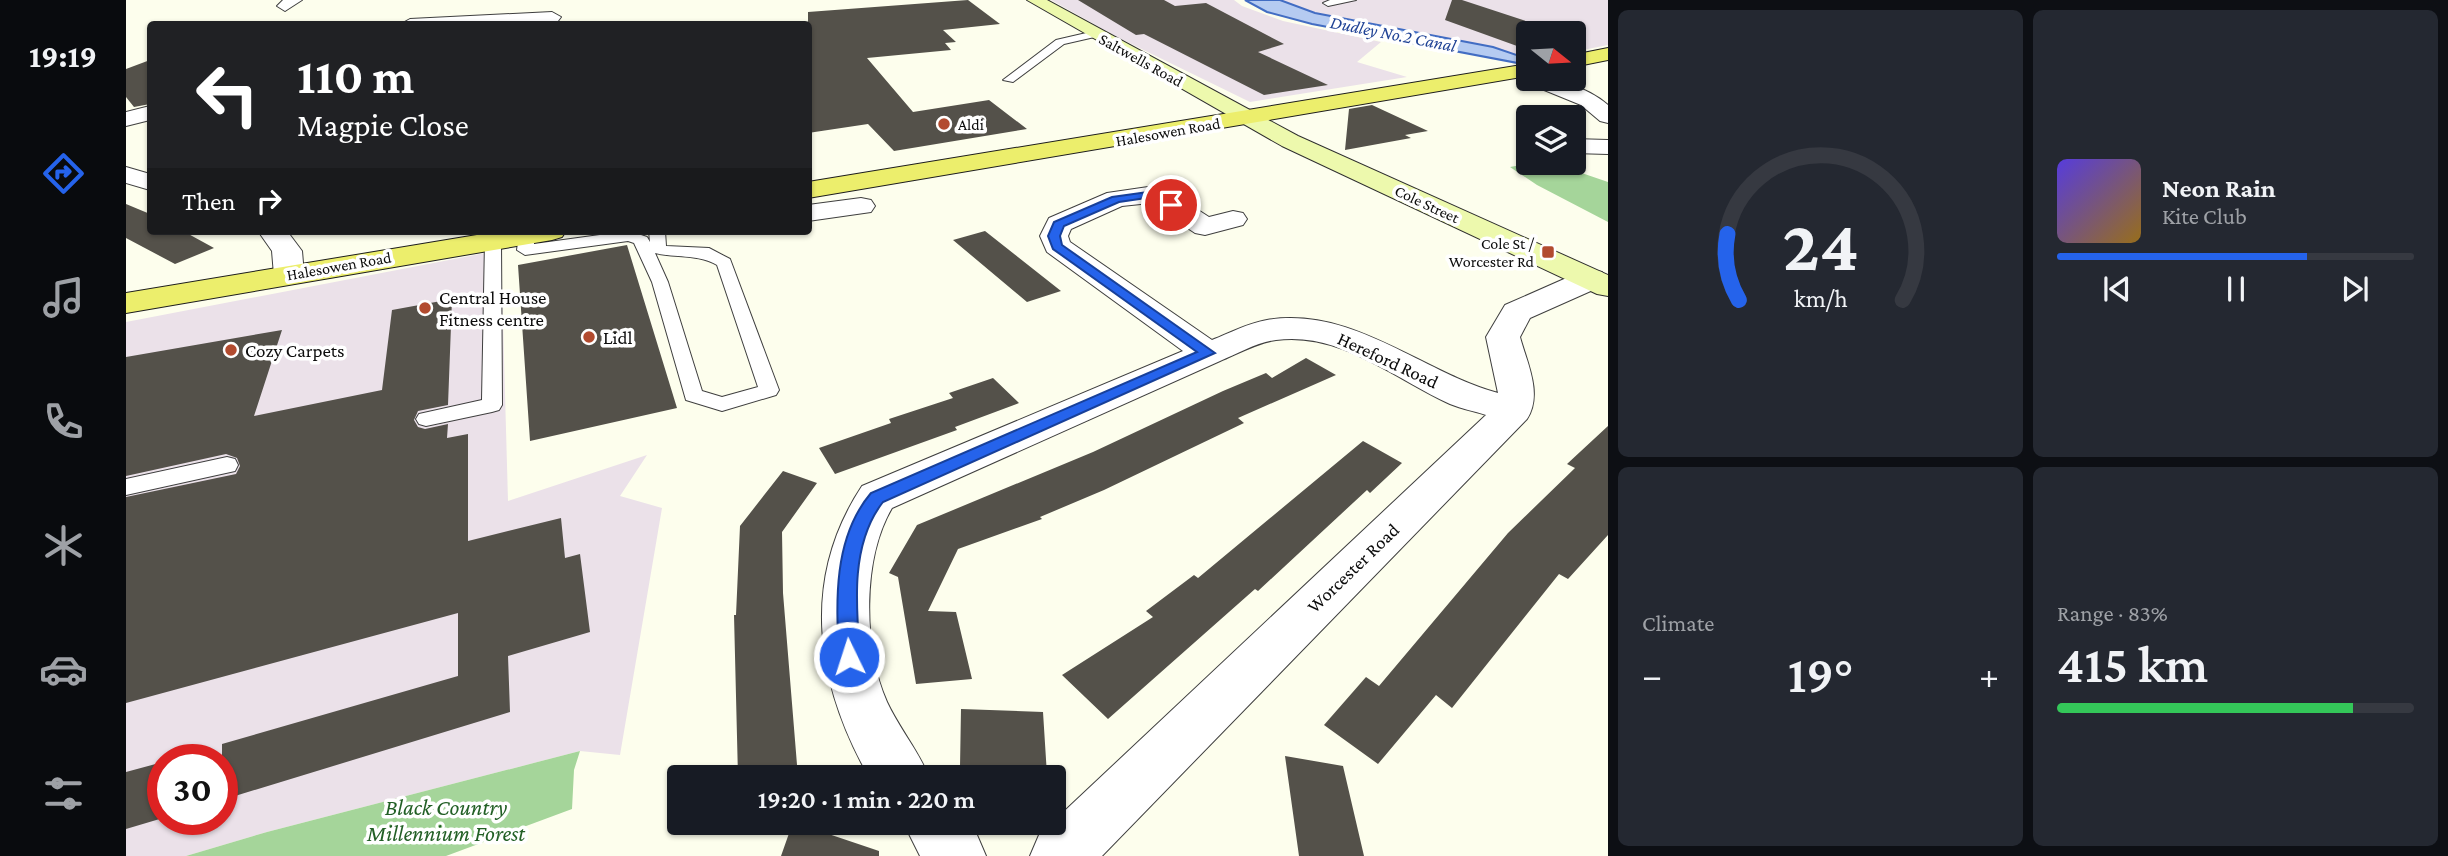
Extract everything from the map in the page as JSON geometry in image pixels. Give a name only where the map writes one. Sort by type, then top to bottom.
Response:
[{"type":"main road","points":[[1586,58],[1608,54]]},
{"type":"main road","name":"Halesowen Road","points":[[812,189],[1516,76]]},
{"type":"main road","name":"Halesowen Road","points":[[126,303],[528,235]]},
{"type":"street","name":"Saltwells Road","points":[[1035,0],[1248,119]]},
{"type":"street","points":[[550,21],[569,9]]},
{"type":"street","points":[[1567,91],[1589,100],[1608,116]]},
{"type":"street","points":[[126,119],[147,114]]},
{"type":"street","name":"Cole Street","points":[[1248,119],[1290,141],[1599,283]]},
{"type":"street","points":[[1586,146],[1608,147]]},
{"type":"street","points":[[126,175],[147,182]]},
{"type":"street","points":[[1208,353],[1057,246],[1054,236],[1059,224],[1116,199],[1155,194],[1205,227],[1233,219]]},
{"type":"street","points":[[812,212],[861,206]]},
{"type":"street","points":[[275,235],[287,251],[289,275]]},
{"type":"street","points":[[1514,410],[1517,395],[1503,338],[1517,312],[1599,283]]},
{"type":"street","name":"Hereford Road","points":[[894,765],[863,709],[849,657],[846,603],[853,544],[865,512],[877,497],[1208,353],[1268,330],[1306,328],[1355,342],[1465,396],[1514,410]]},
{"type":"street","name":"Worcester Road","points":[[1060,856],[1514,410]]},
{"type":"street","points":[[942,835],[956,856]]},
{"type":"lane","points":[[1328,3],[1351,0]]},
{"type":"lane","points":[[1009,80],[1059,42],[1096,34]]},
{"type":"lane","points":[[538,235],[525,250],[629,236],[641,240],[660,282],[693,395],[722,404],[769,390],[724,262],[709,253],[675,253],[658,249],[657,235]]},
{"type":"lane","points":[[426,419],[492,405],[493,241]]},
{"type":"lane","points":[[126,487],[227,465]]},
{"type":"shaded area","points":[[1051,0],[1234,0],[1242,6],[1283,21],[1381,42],[1357,62],[1407,77],[1250,102],[1117,37]]},
{"type":"shaded area","points":[[1280,0],[1608,0],[1608,45],[1586,49],[1586,21],[1516,21],[1516,55],[1493,47],[1315,13]]},
{"type":"shaded area","points":[[501,250],[508,501],[647,455],[620,496],[662,508],[620,755],[580,751],[267,832],[186,856],[126,856],[126,322]]},
{"type":"green space","points":[[1586,174],[1608,182],[1608,222],[1522,175]]},
{"type":"green space","name":"Black Country Millennium Forest","points":[[580,751],[574,770],[572,809],[446,856],[186,856],[267,832]]},
{"type":"water","name":"Dudley No.2 Canal","points":[[1245,0],[1280,0],[1315,13],[1493,47],[1516,55],[1516,63],[1312,24],[1267,12]]},
{"type":"building","points":[[968,0],[1000,24],[943,30],[956,42],[945,43],[951,50],[867,58],[913,112],[989,100],[1027,129],[894,151],[868,124],[812,132],[812,21],[808,21],[808,12]]},
{"type":"building","points":[[1078,0],[1164,0],[1175,6],[1206,3],[1284,44],[1258,52],[1328,85],[1264,95],[1144,34],[1136,35]]},
{"type":"building","points":[[1452,0],[1462,0],[1526,21],[1516,21],[1516,46],[1445,20]]},
{"type":"building","points":[[147,61],[147,105],[134,107],[126,97],[126,69]]},
{"type":"building","points":[[1372,105],[1428,131],[1405,135],[1411,138],[1345,150],[1349,109]]},
{"type":"building","points":[[126,204],[147,213],[147,235],[190,235],[214,248],[175,264],[126,238]]},
{"type":"building","points":[[985,231],[1061,291],[1027,302],[953,240]]},
{"type":"building","name":"Lidl","points":[[627,245],[677,408],[530,441],[518,265]]},
{"type":"building","points":[[452,299],[448,405],[418,411],[414,420],[418,427],[425,429],[448,424],[447,438],[468,434],[468,541],[561,518],[565,558],[580,554],[590,632],[508,656],[510,712],[238,795],[238,744],[222,744],[458,676],[458,613],[126,703],[126,497],[236,474],[240,466],[237,458],[226,454],[126,476],[126,357],[282,330],[254,416],[382,390],[392,310]]},
{"type":"building","points":[[1306,358],[1336,375],[1238,418],[1244,423],[1104,490],[1040,517],[1042,519],[958,549],[928,611],[956,612],[972,679],[916,684],[898,577],[889,573],[917,525],[1093,452],[1266,373],[1272,378]]},
{"type":"building","points":[[993,378],[1019,403],[955,427],[957,430],[835,474],[819,448],[891,423],[889,419],[953,398],[949,393]]},
{"type":"building","points":[[1608,426],[1608,535],[1568,579],[1559,574],[1452,708],[1436,695],[1378,764],[1324,725],[1366,677],[1379,686],[1508,533],[1575,468],[1567,464]]},
{"type":"building","points":[[1363,441],[1402,463],[1370,493],[1367,490],[1258,591],[1255,589],[1108,719],[1062,675],[1153,617],[1146,611],[1194,575],[1198,578]]},
{"type":"building","points":[[783,471],[817,483],[782,532],[783,593],[797,765],[738,765],[734,615],[740,526]]},
{"type":"building","points":[[961,709],[1043,712],[1046,765],[960,765]]},
{"type":"building","points":[[1285,756],[1343,766],[1364,856],[1299,856]]},
{"type":"building","points":[[147,766],[147,823],[126,829],[126,772]]},
{"type":"building","points":[[788,835],[832,835],[879,851],[879,856],[781,856]]},
{"type":"place","name":"Aldi","points":[[944,124]]},
{"type":"place","name":"Cole St / Worcester Rd","points":[[1548,252]]},
{"type":"place","name":"Central House Fitness centre","points":[[425,308]]},
{"type":"place","name":"Lidl","points":[[589,337]]},
{"type":"place","name":"Cozy Carpets","points":[[231,350]]},
{"type":"route","points":[[849,657],[846,603],[853,544],[865,512],[877,497],[1208,353],[1057,246],[1054,236],[1059,224],[1116,199],[1155,194],[1171,205]]}]
